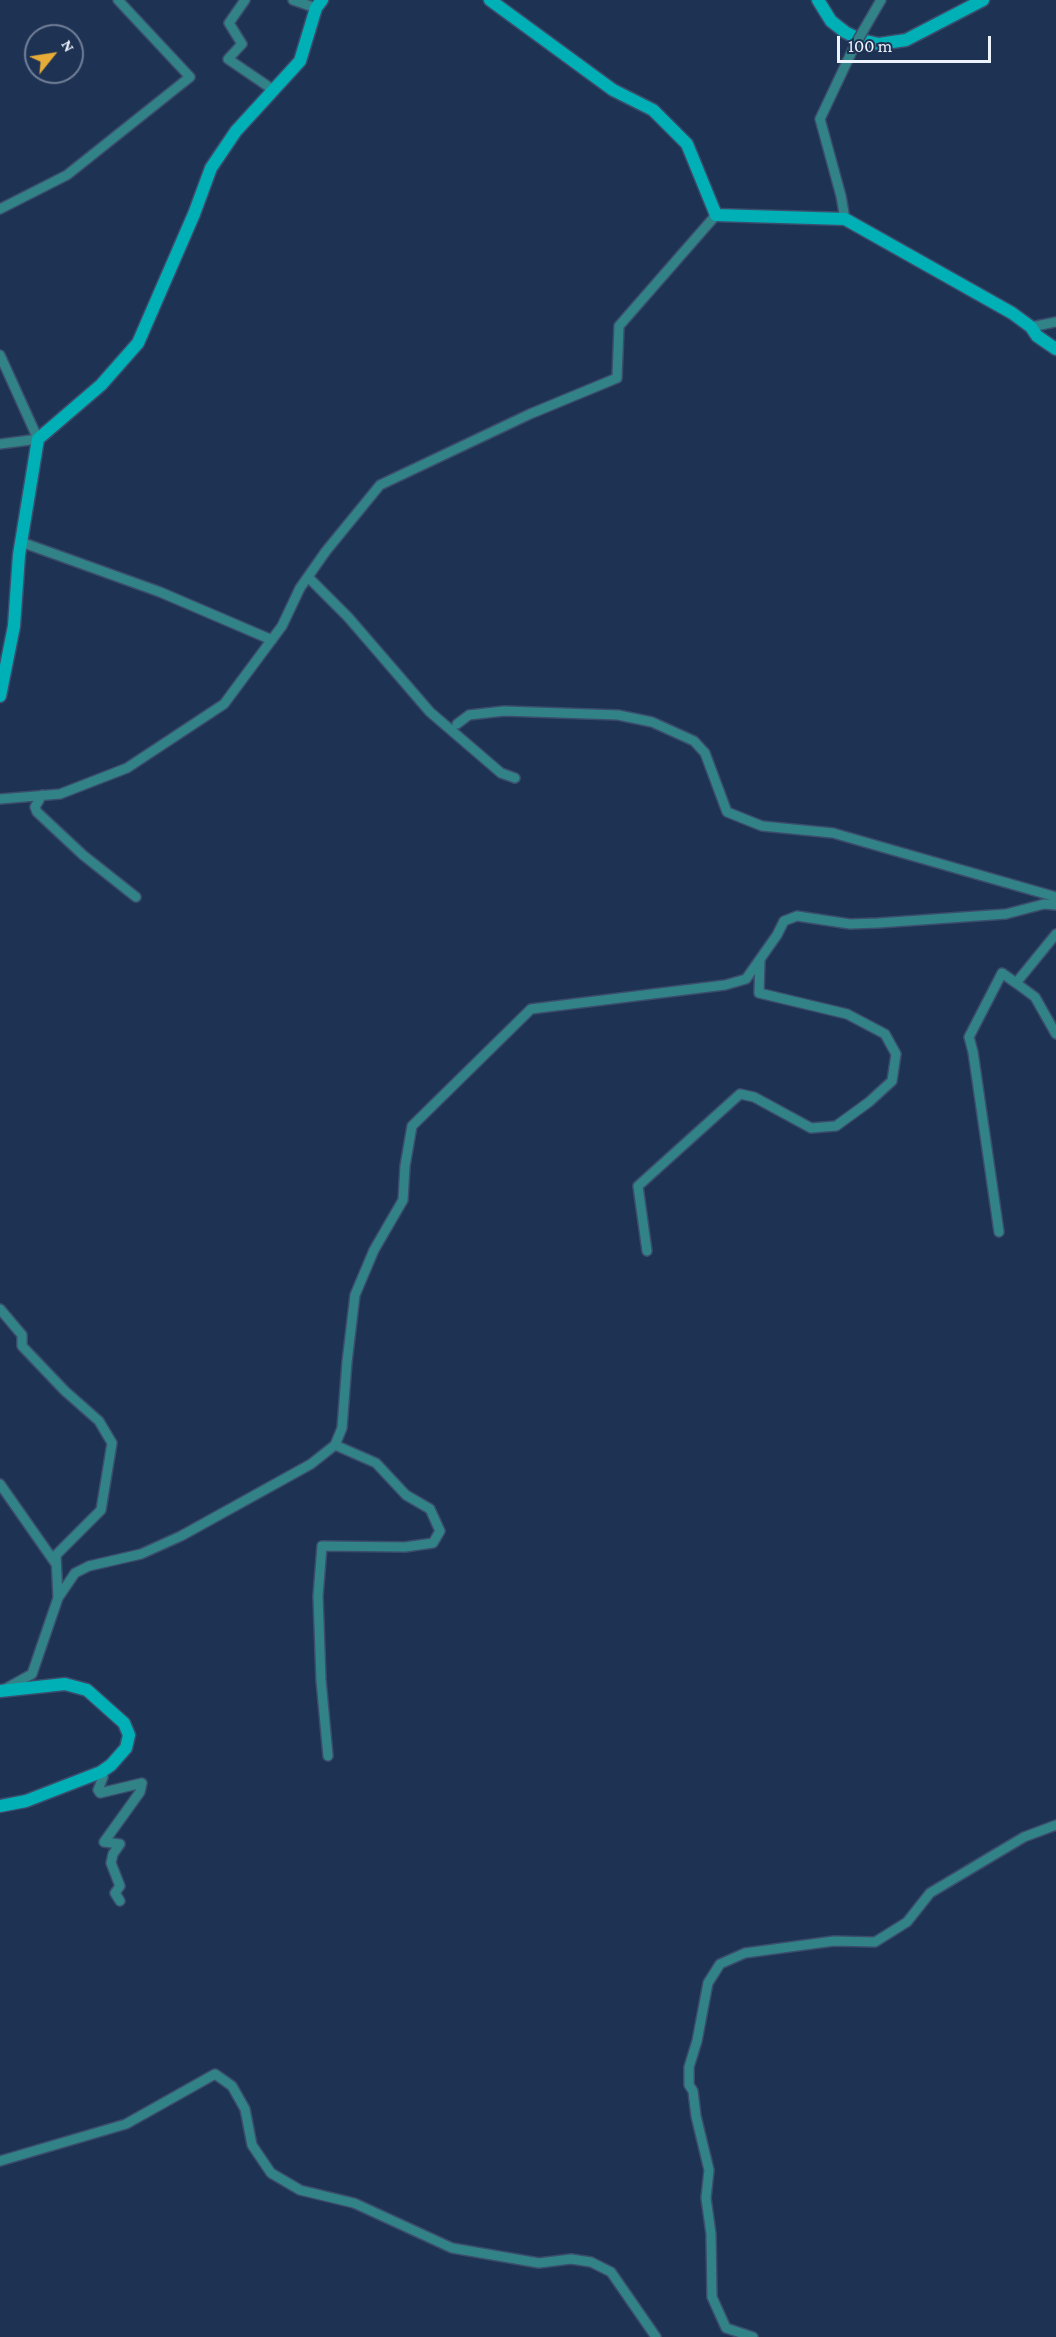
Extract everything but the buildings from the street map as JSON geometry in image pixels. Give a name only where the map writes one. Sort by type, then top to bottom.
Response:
[{"type":"street","points":[[0,209],[67,175],[190,77],[118,0]]},
{"type":"street","points":[[232,0],[243,2],[229,22],[242,44],[228,59],[272,89]]},
{"type":"street","points":[[0,444],[38,440],[101,385],[138,343],[194,214],[211,168],[236,131],[300,61],[319,4],[293,0]]},
{"type":"street","points":[[490,0],[613,90],[654,110],[687,144],[716,215]]},
{"type":"street","points":[[818,0],[831,21],[845,32],[861,40],[879,44],[906,40],[983,0]]},
{"type":"street","points":[[845,219],[820,119],[854,47],[881,0]]},
{"type":"street","points":[[716,215],[845,219],[1012,313],[1031,327],[1037,336],[1056,349]]},
{"type":"street","points":[[0,799],[60,794],[127,768],[224,704],[282,626],[300,588],[380,485],[530,414],[617,378],[619,326],[716,215]]},
{"type":"street","points":[[1031,327],[1056,322]]},
{"type":"street","points":[[0,355],[38,440],[21,542],[14,626],[0,696]]},
{"type":"street","points":[[21,542],[160,592],[272,640]]},
{"type":"street","points":[[308,577],[348,617],[430,712],[501,773],[514,778]]},
{"type":"street","points":[[457,724],[469,716],[504,711],[618,716],[652,722],[694,741],[705,753],[727,812],[762,826],[833,833],[1056,897]]},
{"type":"street","points":[[42,795],[35,807],[37,812],[82,855],[136,897]]},
{"type":"street","points":[[0,1691],[32,1674],[58,1598],[75,1573],[89,1566],[141,1554],[181,1536],[311,1464],[335,1445],[342,1428],[347,1362],[356,1295],[374,1250],[403,1200],[405,1166],[412,1126],[531,1009],[725,985],[746,980],[784,921],[797,916],[850,924],[879,923],[1006,914],[1044,904],[1056,905]]},
{"type":"street","points":[[1016,983],[1056,934]]},
{"type":"street","points":[[647,1251],[638,1186],[740,1094],[754,1097],[811,1128],[836,1126],[869,1102],[892,1081],[896,1054],[885,1034],[847,1014],[759,993],[760,959]]},
{"type":"street","points":[[999,1232],[974,1053],[969,1037],[1002,973],[1035,997],[1056,1034]]},
{"type":"street","points":[[0,1309],[22,1335],[22,1346],[65,1391],[99,1421],[112,1443],[101,1510],[56,1555],[58,1598]]},
{"type":"street","points":[[328,1756],[321,1680],[318,1596],[322,1546],[405,1547],[433,1543],[440,1531],[430,1509],[406,1495],[376,1463],[335,1445]]},
{"type":"street","points":[[0,1484],[56,1564]]},
{"type":"street","points":[[0,1691],[65,1684],[87,1690],[124,1723],[129,1735],[126,1748],[111,1765],[100,1772],[26,1801],[0,1806]]},
{"type":"street","points":[[100,1772],[103,1777],[98,1790],[100,1793],[142,1783],[140,1792],[104,1842],[120,1844],[113,1854],[111,1863],[120,1886],[115,1893],[120,1901]]},
{"type":"street","points":[[753,2337],[726,2328],[712,2297],[711,2234],[706,2198],[709,2170],[696,2116],[693,2091],[689,2085],[689,2067],[697,2041],[708,1983],[720,1964],[745,1953],[834,1941],[875,1942],[907,1922],[930,1893],[939,1887],[1024,1837],[1056,1825]]},
{"type":"street","points":[[0,2161],[126,2124],[215,2074],[232,2086],[246,2109],[252,2145],[271,2173],[300,2190],[354,2203],[452,2248],[539,2263],[571,2259],[591,2262],[611,2272],[656,2337]]}]
